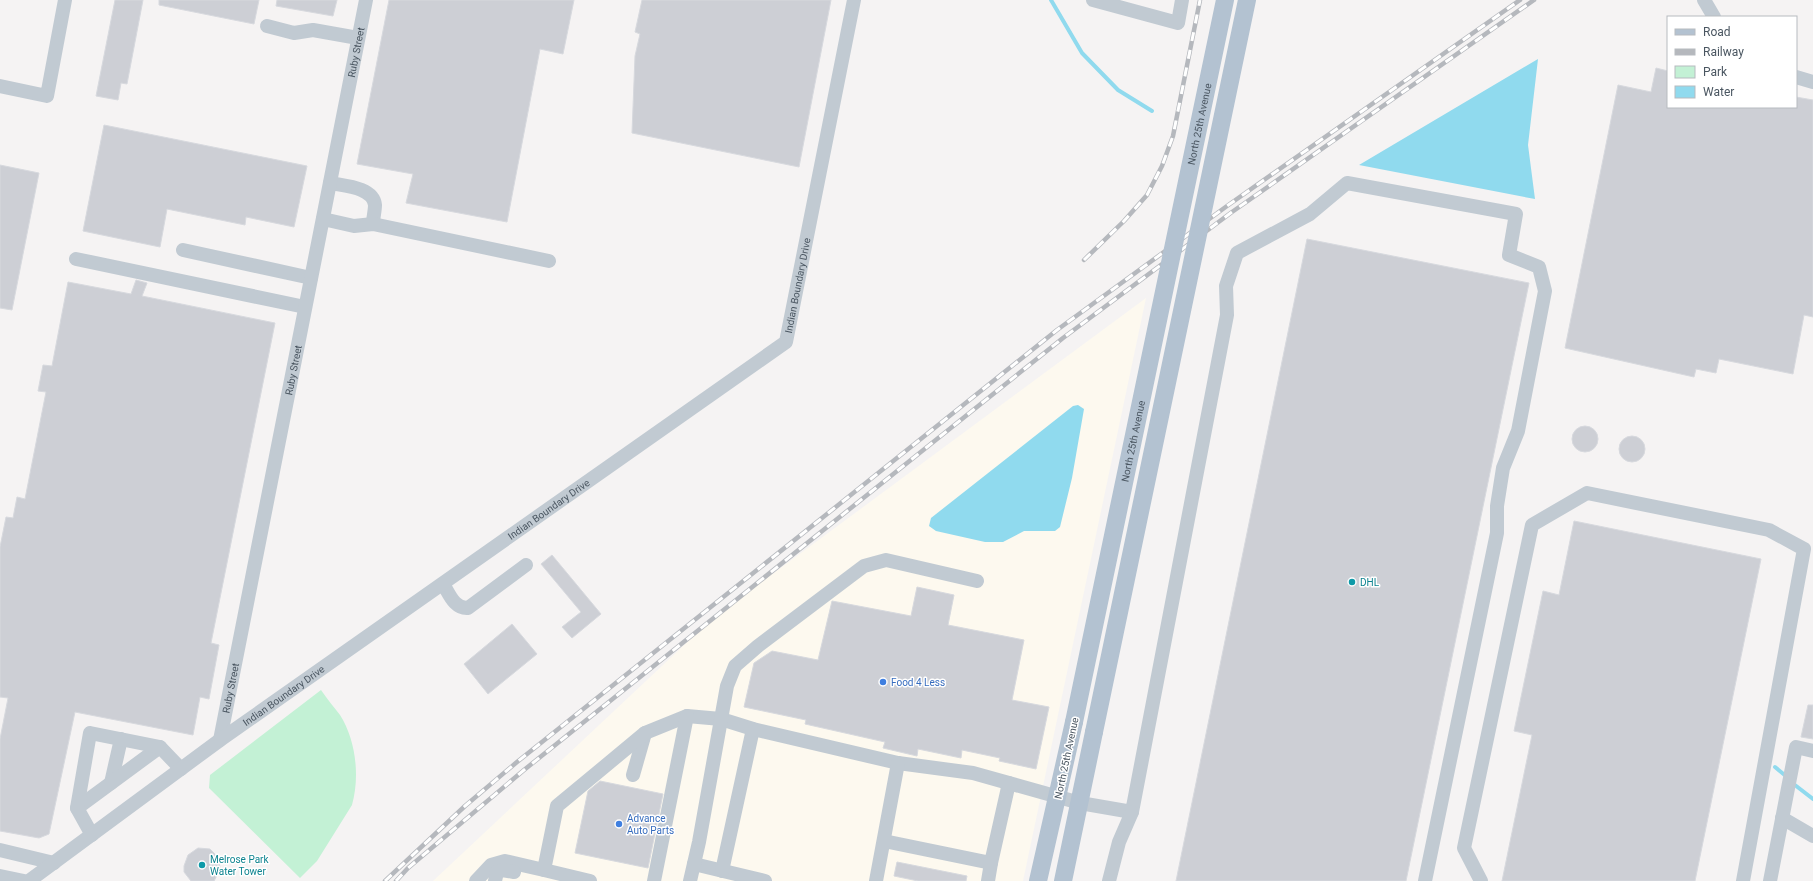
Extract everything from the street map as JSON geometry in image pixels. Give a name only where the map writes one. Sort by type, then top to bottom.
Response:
[{"type":"main road","name":"North 25th Avenue","points":[[1038,881],[1058,796],[1225,0]]},
{"type":"main road","points":[[1063,881],[1247,0]]},
{"type":"street","points":[[0,86],[47,96],[65,0]]},
{"type":"street","name":"Ruby Street","points":[[220,740],[366,0]]},
{"type":"street","name":"Indian Boundary Drive","points":[[29,881],[220,740],[786,342],[854,0]]},
{"type":"street","points":[[1093,0],[1178,23],[1182,0]]},
{"type":"street","points":[[1704,0],[1713,16]]},
{"type":"street","points":[[267,26],[294,33],[313,30],[358,38]]},
{"type":"street","points":[[1797,78],[1813,82]]},
{"type":"street","points":[[330,183],[366,191],[373,197],[375,206],[373,224]]},
{"type":"street","points":[[1109,881],[1119,842],[1132,812],[1227,315],[1226,286],[1237,252],[1310,214],[1347,183],[1516,214],[1509,254],[1539,267],[1545,291],[1518,431],[1503,468],[1496,506],[1497,532],[1425,881]]},
{"type":"street","points":[[323,219],[354,226],[373,224],[549,261]]},
{"type":"street","points":[[183,250],[311,278]]},
{"type":"street","points":[[76,259],[305,307]]},
{"type":"street","points":[[1481,881],[1464,848],[1532,525],[1588,493],[1769,530],[1804,549],[1744,881]]},
{"type":"street","points":[[690,881],[727,686],[735,666],[758,646],[864,566],[886,560],[977,581]]},
{"type":"street","points":[[443,584],[457,606],[462,609],[468,608],[526,565]]},
{"type":"street","points":[[654,881],[687,716]]},
{"type":"street","points":[[543,870],[557,806],[645,733],[687,716],[721,719],[753,729],[898,763],[973,773],[1080,803],[1132,812]]},
{"type":"street","points":[[728,875],[753,729]]},
{"type":"street","points":[[92,835],[77,808],[90,733],[160,747],[181,769]]},
{"type":"street","points":[[633,775],[645,733]]},
{"type":"street","points":[[112,783],[121,739]]},
{"type":"street","points":[[77,808],[160,747]]},
{"type":"street","points":[[1770,881],[1796,747],[1813,751]]},
{"type":"street","points":[[876,881],[898,763]]},
{"type":"street","points":[[988,881],[1009,783]]},
{"type":"street","points":[[1782,818],[1813,836]]},
{"type":"street","points":[[884,841],[992,863]]},
{"type":"street","points":[[0,850],[54,863]]},
{"type":"street","points":[[476,881],[491,865],[505,861],[590,881]]},
{"type":"street","points":[[694,864],[728,875],[765,881]]},
{"type":"street","points":[[495,881],[497,872],[502,870],[526,875],[543,870]]},
{"type":"street","points":[[0,876],[24,881]]},
{"type":"shaded area","points":[[1146,298],[1023,881],[433,881],[713,618]]},
{"type":"green space","points":[[321,690],[340,715],[350,736],[355,759],[356,783],[352,805],[317,861],[300,878],[209,788],[210,775]]},
{"type":"water","points":[[1538,59],[1528,145],[1535,199],[1359,165]]},
{"type":"water","points":[[1078,405],[1084,409],[1072,478],[1060,527],[1055,531],[1024,531],[1003,542],[985,542],[936,531],[929,526],[931,518],[1073,406]]},
{"type":"building","points":[[115,0],[143,0],[127,84],[121,83],[118,100],[96,96]]},
{"type":"building","points":[[159,0],[259,0],[254,24],[159,5]]},
{"type":"building","points":[[277,0],[337,0],[333,16],[276,6]]},
{"type":"building","points":[[389,0],[574,0],[563,54],[540,49],[507,222],[406,203],[413,174],[357,164]]},
{"type":"building","points":[[642,0],[831,0],[799,167],[632,133],[635,56],[640,34],[635,32]]},
{"type":"building","points":[[1656,68],[1667,71],[1667,108],[1797,108],[1797,97],[1813,100],[1813,317],[1804,315],[1793,374],[1719,359],[1716,373],[1696,369],[1694,377],[1565,348],[1618,85],[1651,92]]},
{"type":"building","points":[[104,125],[307,166],[294,227],[246,217],[245,225],[167,209],[160,247],[83,231]]},
{"type":"building","points":[[0,165],[39,173],[12,310],[0,308]]},
{"type":"building","name":"DHL","points":[[1307,239],[1529,283],[1406,881],[1176,881]]},
{"type":"building","points":[[136,280],[147,283],[142,296],[275,323],[211,643],[219,645],[209,699],[200,697],[193,735],[75,712],[49,834],[39,838],[0,831],[0,739],[8,698],[0,697],[0,547],[6,517],[13,518],[17,497],[25,499],[46,392],[38,391],[43,365],[52,366],[68,282],[131,294]]},
{"type":"building","points":[[1585,426],[1594,430],[1598,439],[1594,448],[1585,452],[1576,448],[1572,439],[1576,430]]},
{"type":"building","points":[[1632,436],[1641,440],[1645,449],[1641,458],[1632,462],[1623,458],[1619,449],[1623,440]]},
{"type":"building","points":[[1574,521],[1761,559],[1695,881],[1502,881],[1532,735],[1514,731],[1543,591],[1559,595]]},
{"type":"building","points":[[552,555],[601,614],[572,638],[562,627],[581,612],[541,564]]},
{"type":"building","name":"Food 4 Less","points":[[917,587],[954,595],[948,625],[1024,640],[1012,700],[1049,707],[1036,769],[999,761],[1000,758],[962,750],[961,758],[918,749],[917,756],[883,748],[885,742],[805,724],[806,720],[744,707],[754,663],[772,651],[818,660],[832,601],[911,616]]},
{"type":"building","points":[[512,624],[537,654],[488,694],[464,664]]},
{"type":"building","points":[[1808,705],[1813,705],[1813,739],[1801,737]]},
{"type":"building","name":"Advance Auto Parts","points":[[600,781],[663,794],[648,868],[575,853],[588,791]]},
{"type":"building","name":"Melrose Park Water Tower","points":[[198,848],[210,849],[219,858],[220,870],[214,881],[191,881],[184,872],[184,866],[188,855]]},
{"type":"building","points":[[897,862],[967,876],[966,881],[918,881],[894,876]]},
{"type":"waterway","points":[[1051,0],[1082,53],[1118,90],[1152,111]]},
{"type":"waterway","points":[[1775,767],[1787,777]]},
{"type":"waterway","points":[[1791,782],[1813,799]]},
{"type":"railway","points":[[1084,260],[1124,221],[1147,195],[1162,166],[1173,136],[1200,0]]},
{"type":"railway","points":[[385,881],[465,806],[517,762],[1057,330],[1227,206],[1520,0]]},
{"type":"railway","points":[[396,881],[408,868],[524,770],[1063,338],[1232,212],[1534,0]]},
{"type":"place","name":"DHL","points":[[1352,582]]},
{"type":"place","name":"Food 4 Less","points":[[883,682]]},
{"type":"place","name":"Advance Auto Parts","points":[[619,824]]},
{"type":"place","name":"Melrose Park Water Tower","points":[[202,865]]}]
